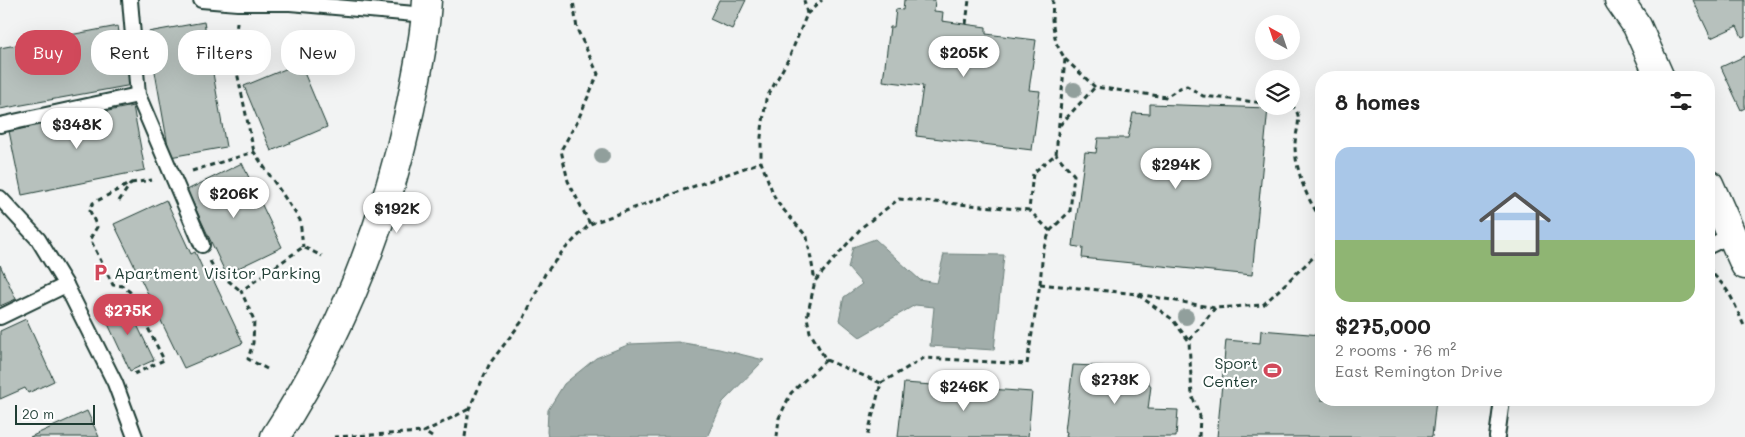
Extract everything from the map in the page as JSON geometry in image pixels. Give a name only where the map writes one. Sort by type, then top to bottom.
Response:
[{"type":"main road","points":[[1619,0],[1637,26],[1657,71]]},
{"type":"main road","points":[[274,437],[316,367],[343,314],[367,257],[387,198],[402,143],[416,77],[426,8]]},
{"type":"main road","points":[[1715,215],[1720,240],[1745,265]]},
{"type":"lane","points":[[130,0],[138,95],[202,245]]},
{"type":"lane","points":[[200,0],[238,3],[426,8]]},
{"type":"lane","points":[[0,125],[138,95]]},
{"type":"lane","points":[[0,198],[38,239],[66,285],[115,383],[135,437]]},
{"type":"lane","points":[[0,317],[66,285]]},
{"type":"lane","points":[[1497,437],[1501,406]]},
{"type":"path","points":[[574,0],[578,29],[598,74],[577,122],[561,150],[568,181],[590,224]]},
{"type":"path","points":[[804,0],[807,14]]},
{"type":"path","points":[[822,0],[807,14],[789,58],[766,99],[761,137],[762,162],[776,201],[807,237],[815,281],[807,317],[810,332],[826,360],[881,383]]},
{"type":"path","points":[[966,24],[970,0]]},
{"type":"path","points":[[1053,0],[1052,20],[1056,43],[1065,59],[1095,88],[1166,97],[1187,86],[1203,96],[1255,102]]},
{"type":"path","points":[[238,3],[234,58],[254,152],[300,220],[303,247]]},
{"type":"path","points":[[1029,210],[1033,173],[1056,154],[1065,59]]},
{"type":"path","points":[[1059,126],[1095,88]]},
{"type":"path","points":[[1299,115],[1295,144],[1298,168],[1305,190],[1315,208]]},
{"type":"path","points":[[199,168],[254,152]]},
{"type":"path","points":[[867,437],[881,383],[924,358],[1027,364],[1040,284],[1043,250],[1050,231],[1070,210],[1074,175],[1056,154]]},
{"type":"path","points":[[464,437],[469,410],[490,363],[523,320],[545,274],[562,252],[590,224],[762,162]]},
{"type":"path","points":[[115,383],[164,360],[130,292],[124,286],[113,285],[90,239],[97,227],[90,210],[93,203],[131,183],[119,201]]},
{"type":"path","points":[[815,281],[862,227],[898,198],[1029,210],[1050,231]]},
{"type":"path","points":[[303,247],[322,256]]},
{"type":"path","points":[[241,291],[303,247]]},
{"type":"path","points":[[1040,284],[1138,294],[1215,308],[1263,305],[1315,256]]},
{"type":"path","points":[[215,270],[241,291],[254,320],[253,343],[248,359],[267,369]]},
{"type":"path","points":[[1715,278],[1727,290],[1745,328]]},
{"type":"path","points":[[1138,294],[1172,318],[1189,341],[1192,396],[1200,416],[1199,437]]},
{"type":"path","points":[[1189,341],[1215,308]]},
{"type":"path","points":[[777,437],[779,418],[791,393],[826,360]]},
{"type":"path","points":[[334,437],[424,432],[469,410]]},
{"type":"path","points":[[424,432],[432,437]]},
{"type":"shaded area","points":[[875,239],[920,280],[937,283],[944,254],[1004,255],[994,350],[930,346],[934,307],[915,305],[860,337],[839,320],[844,297],[862,284],[848,268],[853,247]]},
{"type":"shaded area","points":[[678,342],[719,349],[764,360],[723,402],[707,437],[548,437],[548,410],[564,384],[596,358],[630,344]]},
{"type":"building","points":[[719,0],[746,0],[732,29],[710,19]]},
{"type":"building","points":[[904,0],[935,0],[934,11],[943,12],[942,21],[986,27],[986,34],[1036,40],[1029,90],[1040,91],[1032,150],[916,136],[923,86],[883,81],[890,27],[894,27],[896,9],[903,10]]},
{"type":"building","points":[[1693,0],[1745,0],[1745,36],[1742,37],[1737,26],[1711,38]]},
{"type":"building","points":[[204,22],[205,30],[178,30],[178,75],[213,75],[226,147],[170,157],[156,75],[168,75],[168,30],[159,30]]},
{"type":"building","points":[[118,26],[119,30],[97,30]]},
{"type":"building","points":[[91,31],[91,75],[130,75],[132,85],[0,109],[0,48],[15,45],[15,75],[81,75],[81,33]]},
{"type":"building","points":[[1745,56],[1745,108],[1741,110],[1721,67]]},
{"type":"building","points":[[281,71],[281,75],[305,75],[327,127],[271,151],[244,86]]},
{"type":"building","points":[[1150,104],[1255,108],[1255,115],[1267,115],[1252,275],[1082,258],[1083,248],[1073,246],[1085,152],[1096,153],[1098,138],[1128,138],[1133,113],[1150,114]]},
{"type":"building","points":[[133,106],[145,170],[22,195],[9,131]]},
{"type":"building","points":[[242,163],[282,247],[226,274],[187,190]]},
{"type":"building","points":[[166,200],[191,254],[195,252],[207,278],[212,277],[243,343],[184,368],[114,224]]},
{"type":"building","points":[[0,265],[16,299],[0,306]]},
{"type":"building","points":[[125,300],[154,360],[130,371],[102,311]]},
{"type":"building","points":[[26,319],[54,381],[28,393],[25,388],[0,399],[0,331]]},
{"type":"building","name":"Sport Center","points":[[1261,330],[1315,334],[1315,406],[1435,406],[1432,437],[1217,437],[1226,340],[1260,343]]},
{"type":"building","points":[[1073,365],[1137,368],[1151,386],[1148,409],[1178,410],[1176,437],[1066,437],[1067,432],[1065,431]]},
{"type":"building","points":[[904,383],[1032,392],[1028,437],[898,437]]},
{"type":"building","points":[[87,411],[99,437],[30,437]]},
{"type":"place","name":"Apartment Visitor Parking","points":[[100,272]]},
{"type":"place","name":"Sport Center","points":[[1272,371]]}]
